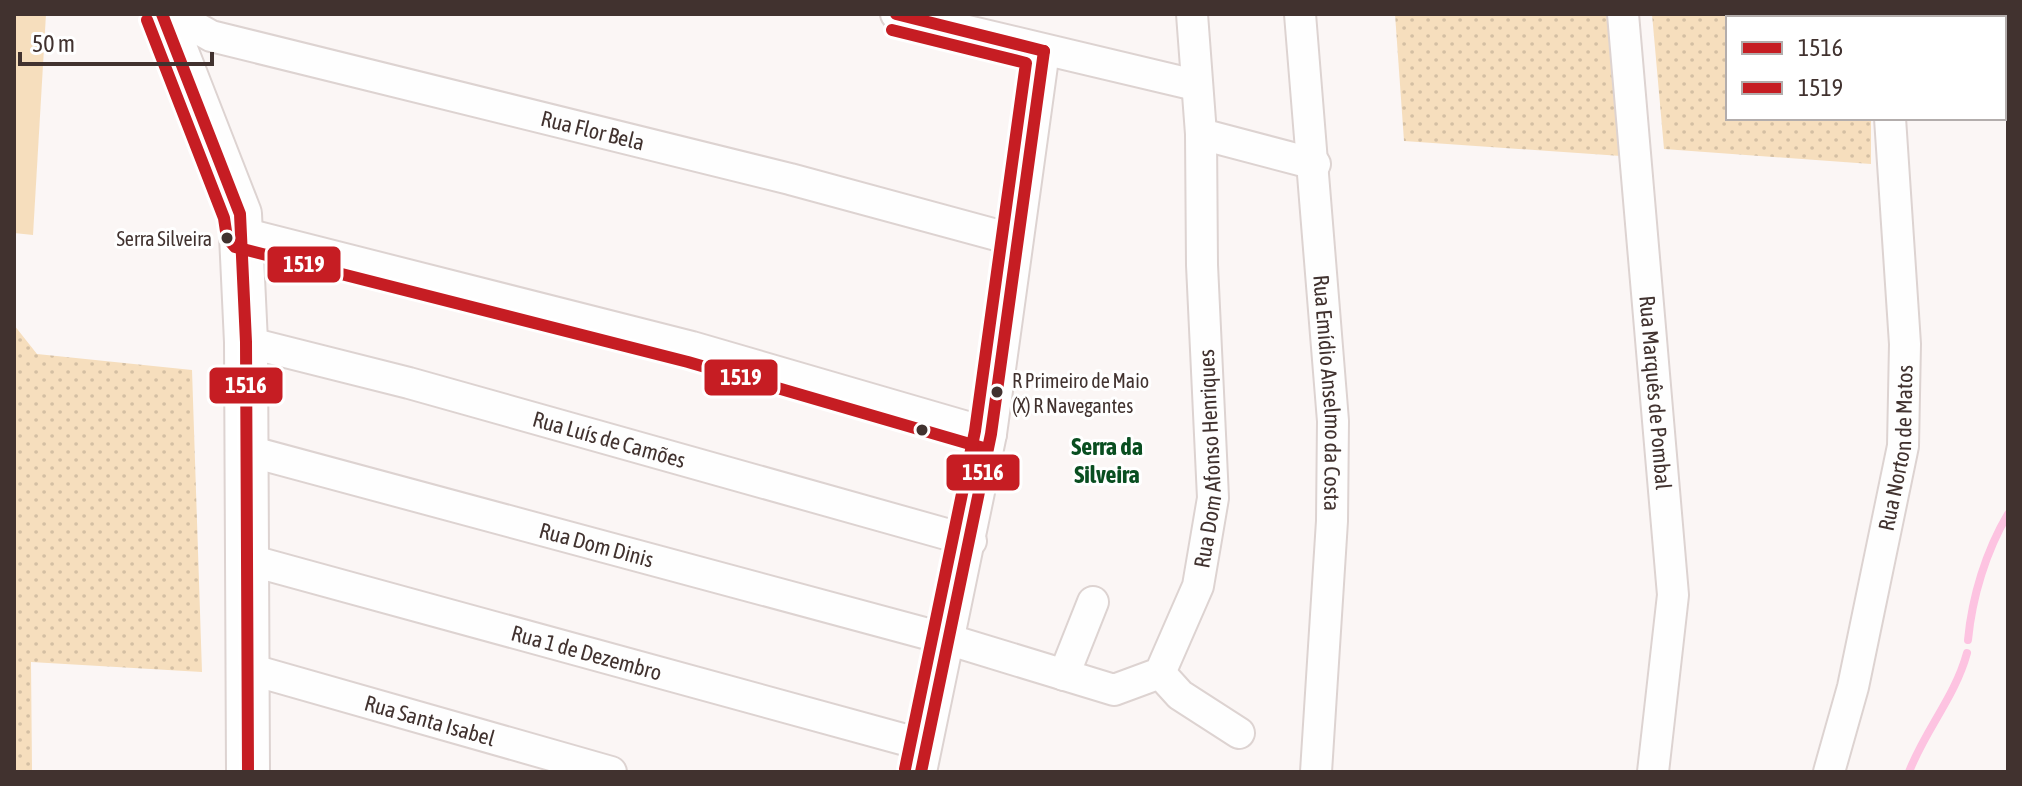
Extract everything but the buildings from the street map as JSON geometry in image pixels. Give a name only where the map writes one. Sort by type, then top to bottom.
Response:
[{"type":"street","points":[[162,14],[240,214],[246,342],[248,772]]},
{"type":"street","name":"Rua Flor Bela","points":[[172,14],[211,36],[761,172],[1015,240]]},
{"type":"street","points":[[896,14],[1008,28],[1044,51],[1195,85]]},
{"type":"street","name":"Rua Dom Afonso Henriques","points":[[1160,673],[1198,586],[1213,498],[1202,265],[1201,134],[1192,14]]},
{"type":"street","name":"Rua Emídio Anselmo da Costa","points":[[1300,14],[1315,164],[1333,421],[1332,521],[1316,772]]},
{"type":"street","name":"Rua Marquês de Pombal","points":[[1623,14],[1673,595],[1653,772]]},
{"type":"street","points":[[922,765],[991,434],[1015,240],[1044,51]]},
{"type":"street","name":"Rua Norton de Matos","points":[[1829,772],[1853,687],[1903,446],[1905,344],[1890,120]]},
{"type":"street","points":[[1201,134],[1315,164]]},
{"type":"street","points":[[242,233],[692,347],[991,434]]},
{"type":"street","name":"Rua Luís de Camões","points":[[246,342],[409,383],[971,541]]},
{"type":"street","name":"Rua Dom Dinis","points":[[245,450],[950,640]]},
{"type":"street","name":"Rua 1 de Dezembro","points":[[249,560],[922,765]]},
{"type":"street","points":[[1064,675],[1093,602]]},
{"type":"street","points":[[950,640],[1114,690],[1160,673],[1180,695],[1239,733]]},
{"type":"street","name":"Rua Santa Isabel","points":[[249,669],[611,772]]},
{"type":"shaded area","points":[[14,14],[46,14],[33,235],[14,233]]},
{"type":"shaded area","points":[[1395,14],[1607,14],[1621,156],[1404,141]]},
{"type":"shaded area","points":[[1652,14],[1859,14],[1726,16],[1726,120],[1871,120],[1871,164],[1664,149]]},
{"type":"shaded area","points":[[14,325],[37,354],[192,370],[202,672],[31,662],[32,770],[40,772],[14,772]]},
{"type":"waterway","points":[[1968,640],[1981,575],[2008,514]]},
{"type":"waterway","points":[[1909,772],[1955,684],[1967,653]]},
{"type":"transit line","name":"1516","points":[[162,14],[240,214],[246,342],[248,772]]},
{"type":"transit line","name":"1516","points":[[896,14],[1044,51]]},
{"type":"transit line","name":"1519","points":[[147,20],[224,218],[227,238],[235,247],[688,362],[987,449]]},
{"type":"transit line","name":"1519","points":[[892,30],[1026,63],[975,431],[905,769]]},
{"type":"transit line","name":"1516","points":[[921,772],[991,434],[1044,51]]},
{"type":"place","name":"Serra Silveira","points":[[227,238]]},
{"type":"place","name":"R Primeiro de Maio (X) R Navegantes","points":[[997,392]]},
{"type":"district","name":"Serra da Silveira","points":[[1107,461]]}]
